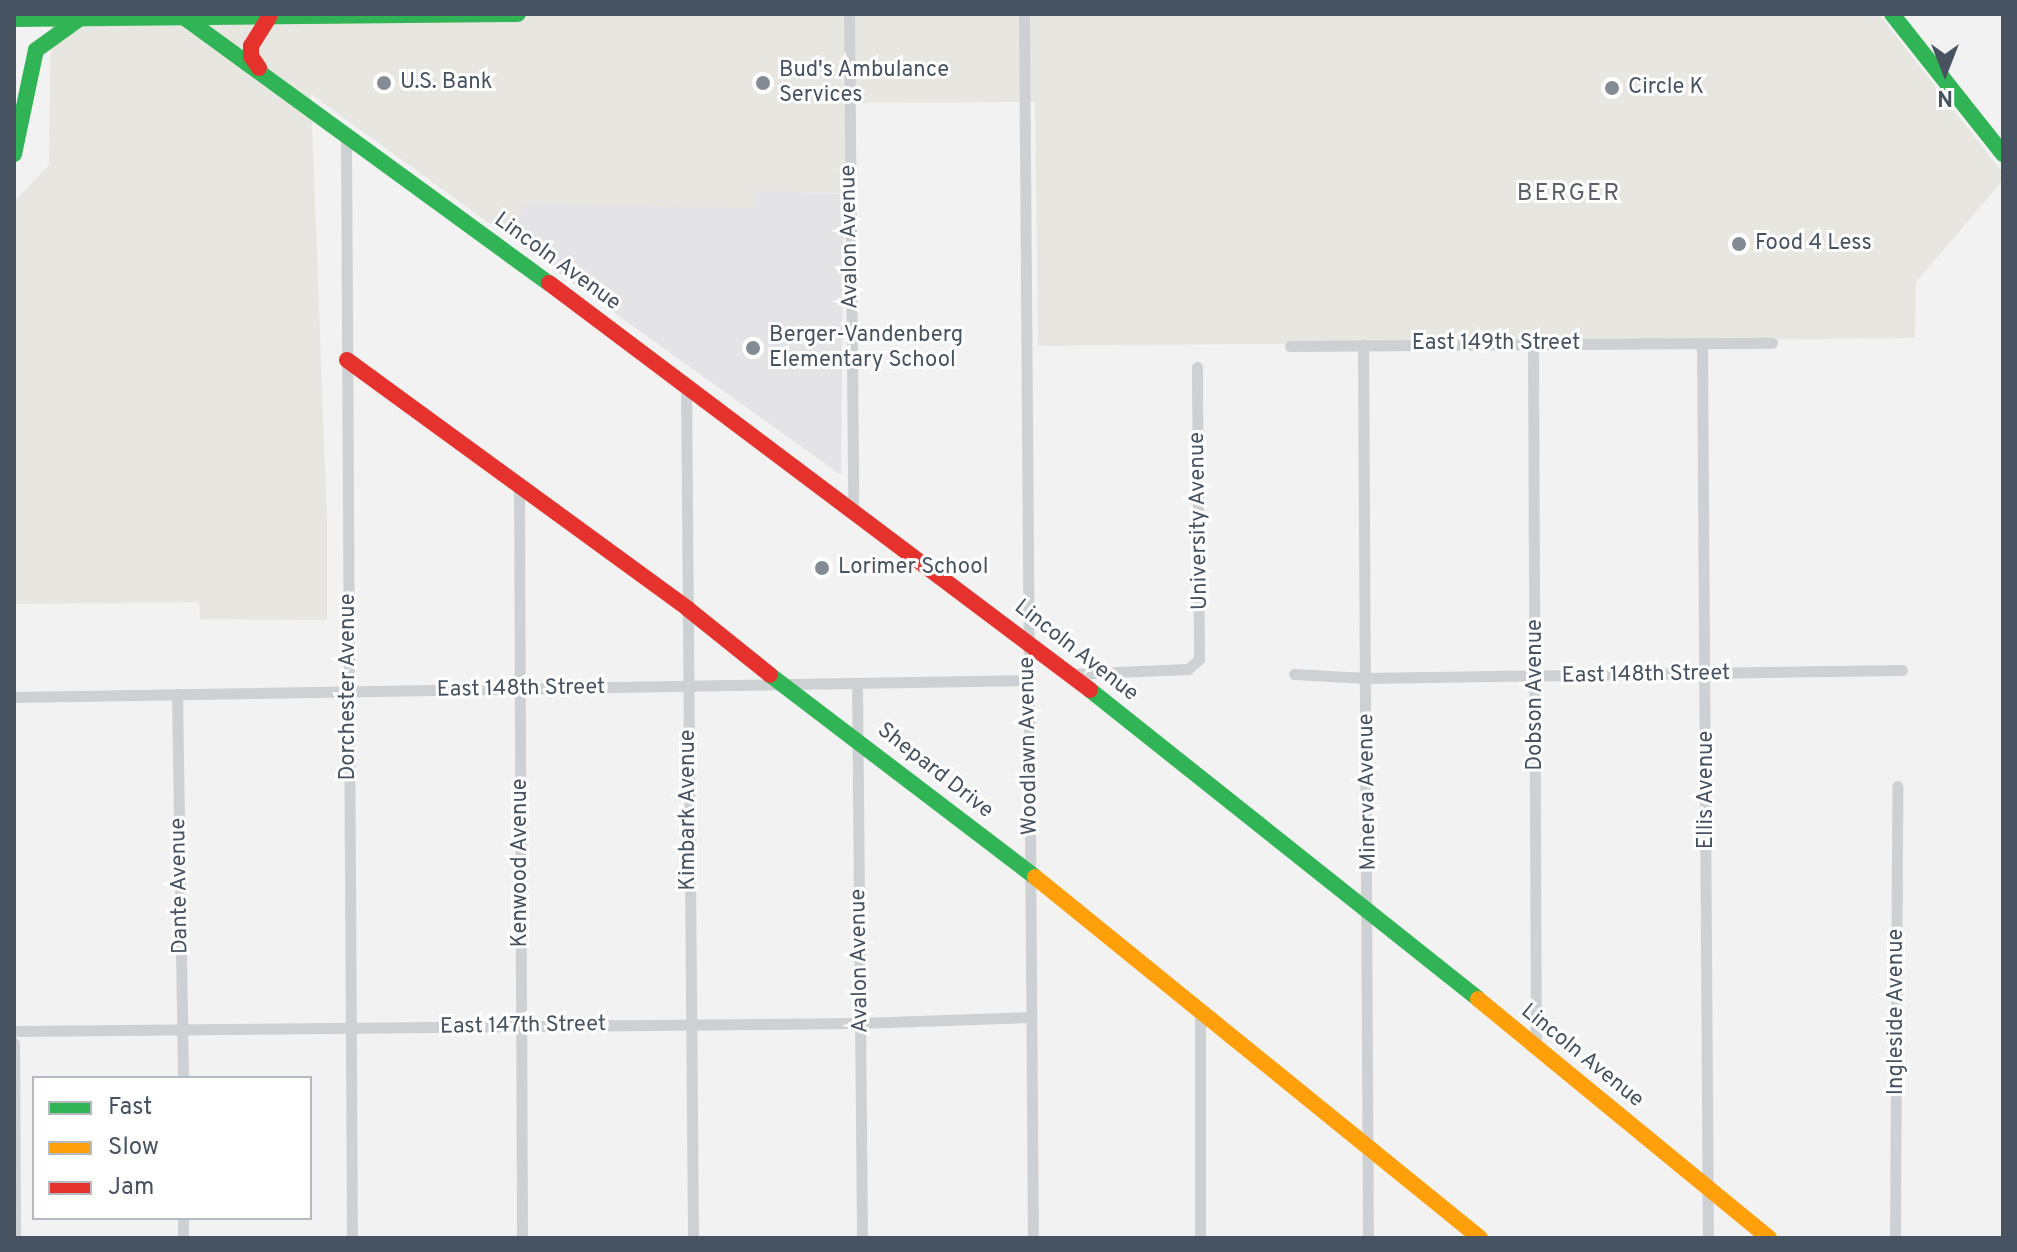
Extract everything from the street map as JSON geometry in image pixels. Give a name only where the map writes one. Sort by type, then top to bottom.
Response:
[{"type":"main road","points":[[14,19],[518,14]]},
{"type":"main road","points":[[1892,14],[2003,154]]},
{"type":"main road","name":"Lincoln Avenue","points":[[182,16],[686,383],[1028,640],[1536,1046],[1769,1238]]},
{"type":"main road","points":[[14,154],[36,50],[87,17]]},
{"type":"main road","points":[[262,73],[251,56],[251,46],[269,17]]},
{"type":"main road","name":"Shepard Drive","points":[[347,360],[688,609],[781,684],[1030,873],[1480,1238]]},
{"type":"street","name":"Avalon Avenue","points":[[849,14],[853,508]]},
{"type":"street","name":"Woodlawn Avenue","points":[[1024,14],[1033,1238]]},
{"type":"street","name":"Dorchester Avenue","points":[[346,135],[352,1238]]},
{"type":"street","name":"Ellis Avenue","points":[[1702,343],[1707,675],[1708,1238]]},
{"type":"street","name":"East 149th Street","points":[[1290,346],[1772,343]]},
{"type":"street","name":"Dobson Avenue","points":[[1533,344],[1537,676],[1536,1046]]},
{"type":"street","name":"Minerva Avenue","points":[[1363,345],[1369,913],[1368,1238]]},
{"type":"street","name":"University Avenue","points":[[1071,674],[1188,669],[1196,664],[1201,651],[1197,367]]},
{"type":"street","name":"Kimbark Avenue","points":[[686,383],[693,1238]]},
{"type":"street","name":"Kenwood Avenue","points":[[519,487],[522,1238]]},
{"type":"street","name":"East 148th Street","points":[[1294,674],[1366,678],[1902,670]]},
{"type":"street","name":"East 148th Street","points":[[14,697],[1028,680]]},
{"type":"street","name":"Avalon Avenue","points":[[857,683],[862,1238]]},
{"type":"street","name":"Dante Avenue","points":[[177,694],[183,1076]]},
{"type":"street","name":"Ingleside Avenue","points":[[1895,1238],[1897,786]]},
{"type":"street","points":[[1200,1013],[1200,1238]]},
{"type":"street","name":"East 147th Street","points":[[14,1031],[860,1023],[1031,1017]]},
{"type":"street","points":[[14,1043],[15,1238]]},
{"type":"shaded area","points":[[51,14],[1879,14],[2003,173],[2003,180],[1916,282],[1915,338],[1038,346],[1035,102],[850,103],[850,194],[759,190],[753,208],[522,202],[522,217],[486,221],[311,94],[327,521],[327,620],[200,619],[199,602],[14,604],[14,202],[49,165]]},
{"type":"shaded area","name":"Berger-Vandenberg Elementary School","points":[[758,190],[844,194],[841,475],[486,221],[522,217],[522,202],[753,208]]},
{"type":"traffic: fast","points":[[14,19],[518,14]]},
{"type":"traffic: fast","points":[[1892,14],[2003,154]]},
{"type":"traffic: fast","points":[[185,18],[549,283]]},
{"type":"traffic: fast","points":[[14,154],[36,50],[79,19]]},
{"type":"traffic: fast","points":[[770,675],[1035,877]]},
{"type":"traffic: fast","points":[[1090,690],[1478,999]]},
{"type":"traffic: slow","points":[[1035,877],[1480,1238]]},
{"type":"traffic: slow","points":[[1478,999],[1769,1238]]},
{"type":"traffic: jam","points":[[259,68],[251,56],[251,46],[269,17]]},
{"type":"traffic: jam","points":[[549,283],[1090,690]]},
{"type":"traffic: jam","points":[[347,360],[688,609],[770,675]]},
{"type":"place","name":"U.S. Bank","points":[[384,83]]},
{"type":"place","name":"Bud's Ambulance Services","points":[[763,83]]},
{"type":"place","name":"Circle K","points":[[1612,88]]},
{"type":"place","name":"Food 4 Less","points":[[1739,244]]},
{"type":"place","name":"Berger-Vandenberg Elementary School","points":[[753,348]]},
{"type":"place","name":"Lorimer School","points":[[822,568]]},
{"type":"district","name":"BERGER","points":[[1569,195]]}]
